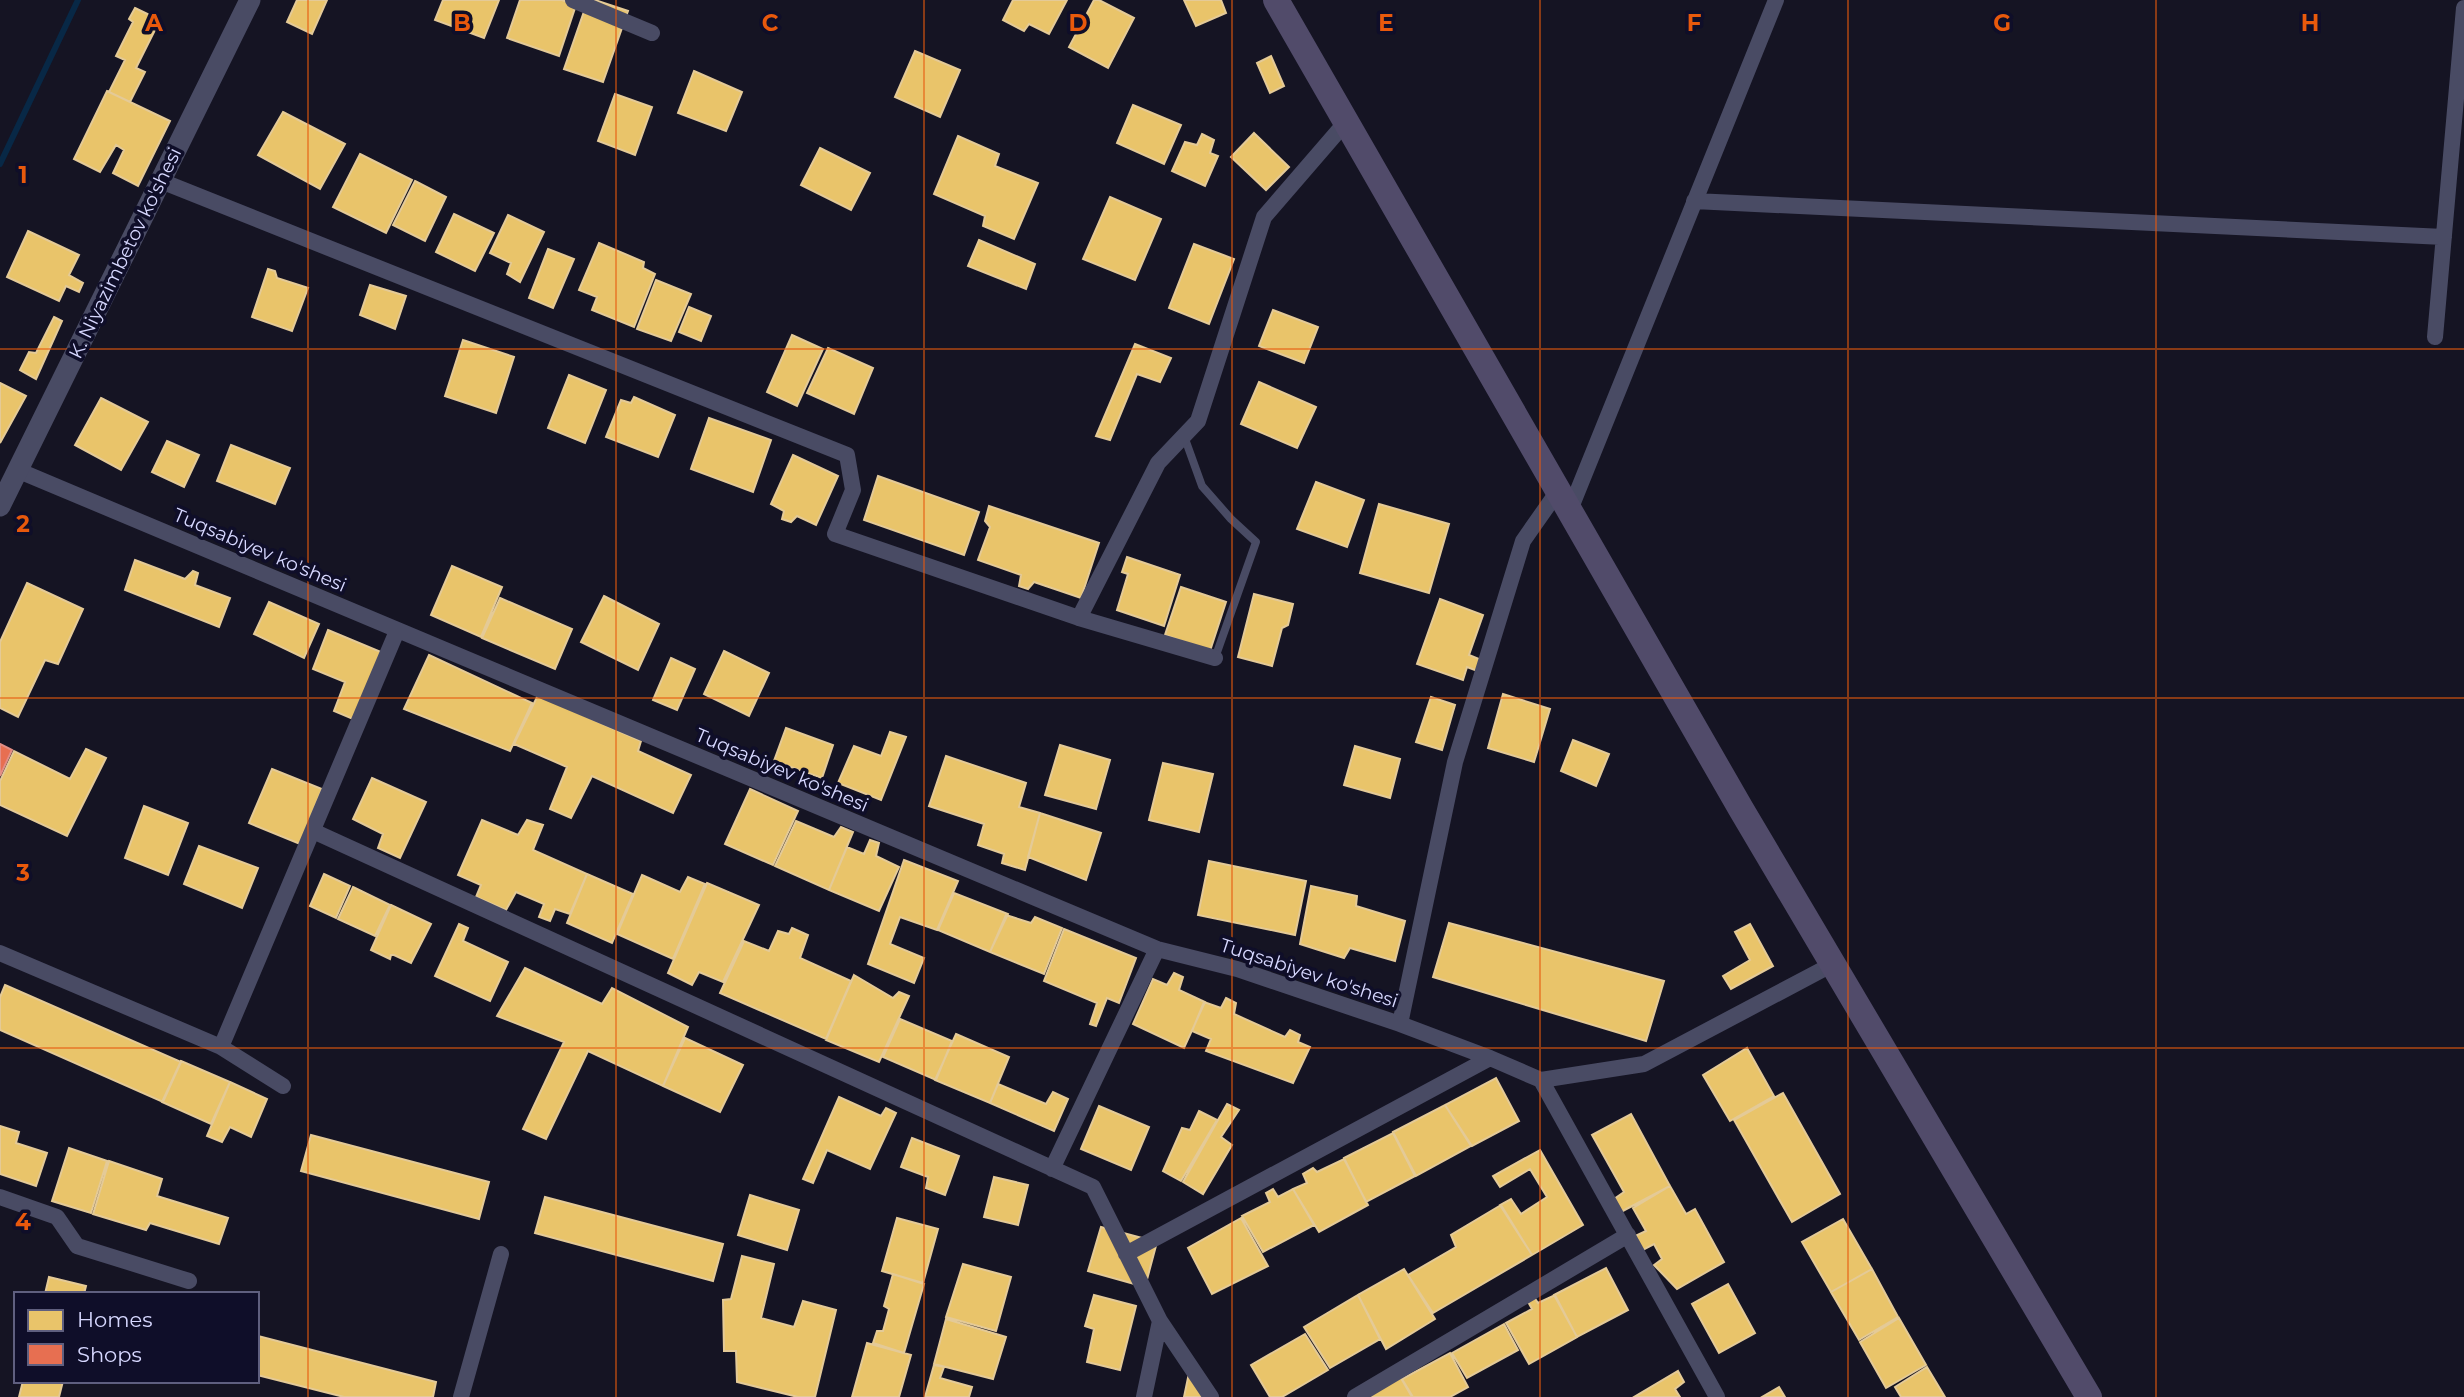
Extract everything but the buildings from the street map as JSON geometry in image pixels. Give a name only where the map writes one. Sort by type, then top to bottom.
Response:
[{"type":"main road","points":[[1276,0],[1833,964],[2089,1397]]},
{"type":"street","name":"K. Niyazimbetov ko'shesi","points":[[0,506],[250,0]]},
{"type":"street","points":[[573,0],[652,33]]},
{"type":"street","points":[[1401,1024],[1455,762],[1523,541],[1564,500],[1694,201],[1776,0]]},
{"type":"street","points":[[2435,337],[2464,8]]},
{"type":"street","points":[[1079,618],[1158,463],[1198,421],[1264,217],[1346,122]]},
{"type":"street","points":[[161,181],[847,455],[853,490],[835,534],[1079,618],[1215,658]]},
{"type":"street","points":[[1694,201],[2444,237]]},
{"type":"street","name":"Tuqsabiyev ko'shesi","points":[[17,470],[1157,949],[1237,969],[1401,1024],[1541,1080]]},
{"type":"street","points":[[221,1047],[397,631]]},
{"type":"street","points":[[313,831],[1093,1187],[1160,1321],[1211,1397]]},
{"type":"street","points":[[1052,1169],[1157,949]]},
{"type":"street","points":[[0,953],[221,1047],[283,1086]]},
{"type":"street","points":[[1717,1397],[1541,1080],[1644,1064],[1833,964]]},
{"type":"street","points":[[1126,1254],[1490,1058]]},
{"type":"street","points":[[0,1197],[57,1217],[77,1246],[189,1281]]},
{"type":"street","points":[[1355,1397],[1628,1235]]},
{"type":"street","points":[[461,1397],[501,1254]]},
{"type":"street","points":[[1144,1397],[1160,1321]]},
{"type":"lane","points":[[1184,436],[1202,486],[1256,542],[1215,658]]},
{"type":"waterway","points":[[0,164],[78,0]]}]
